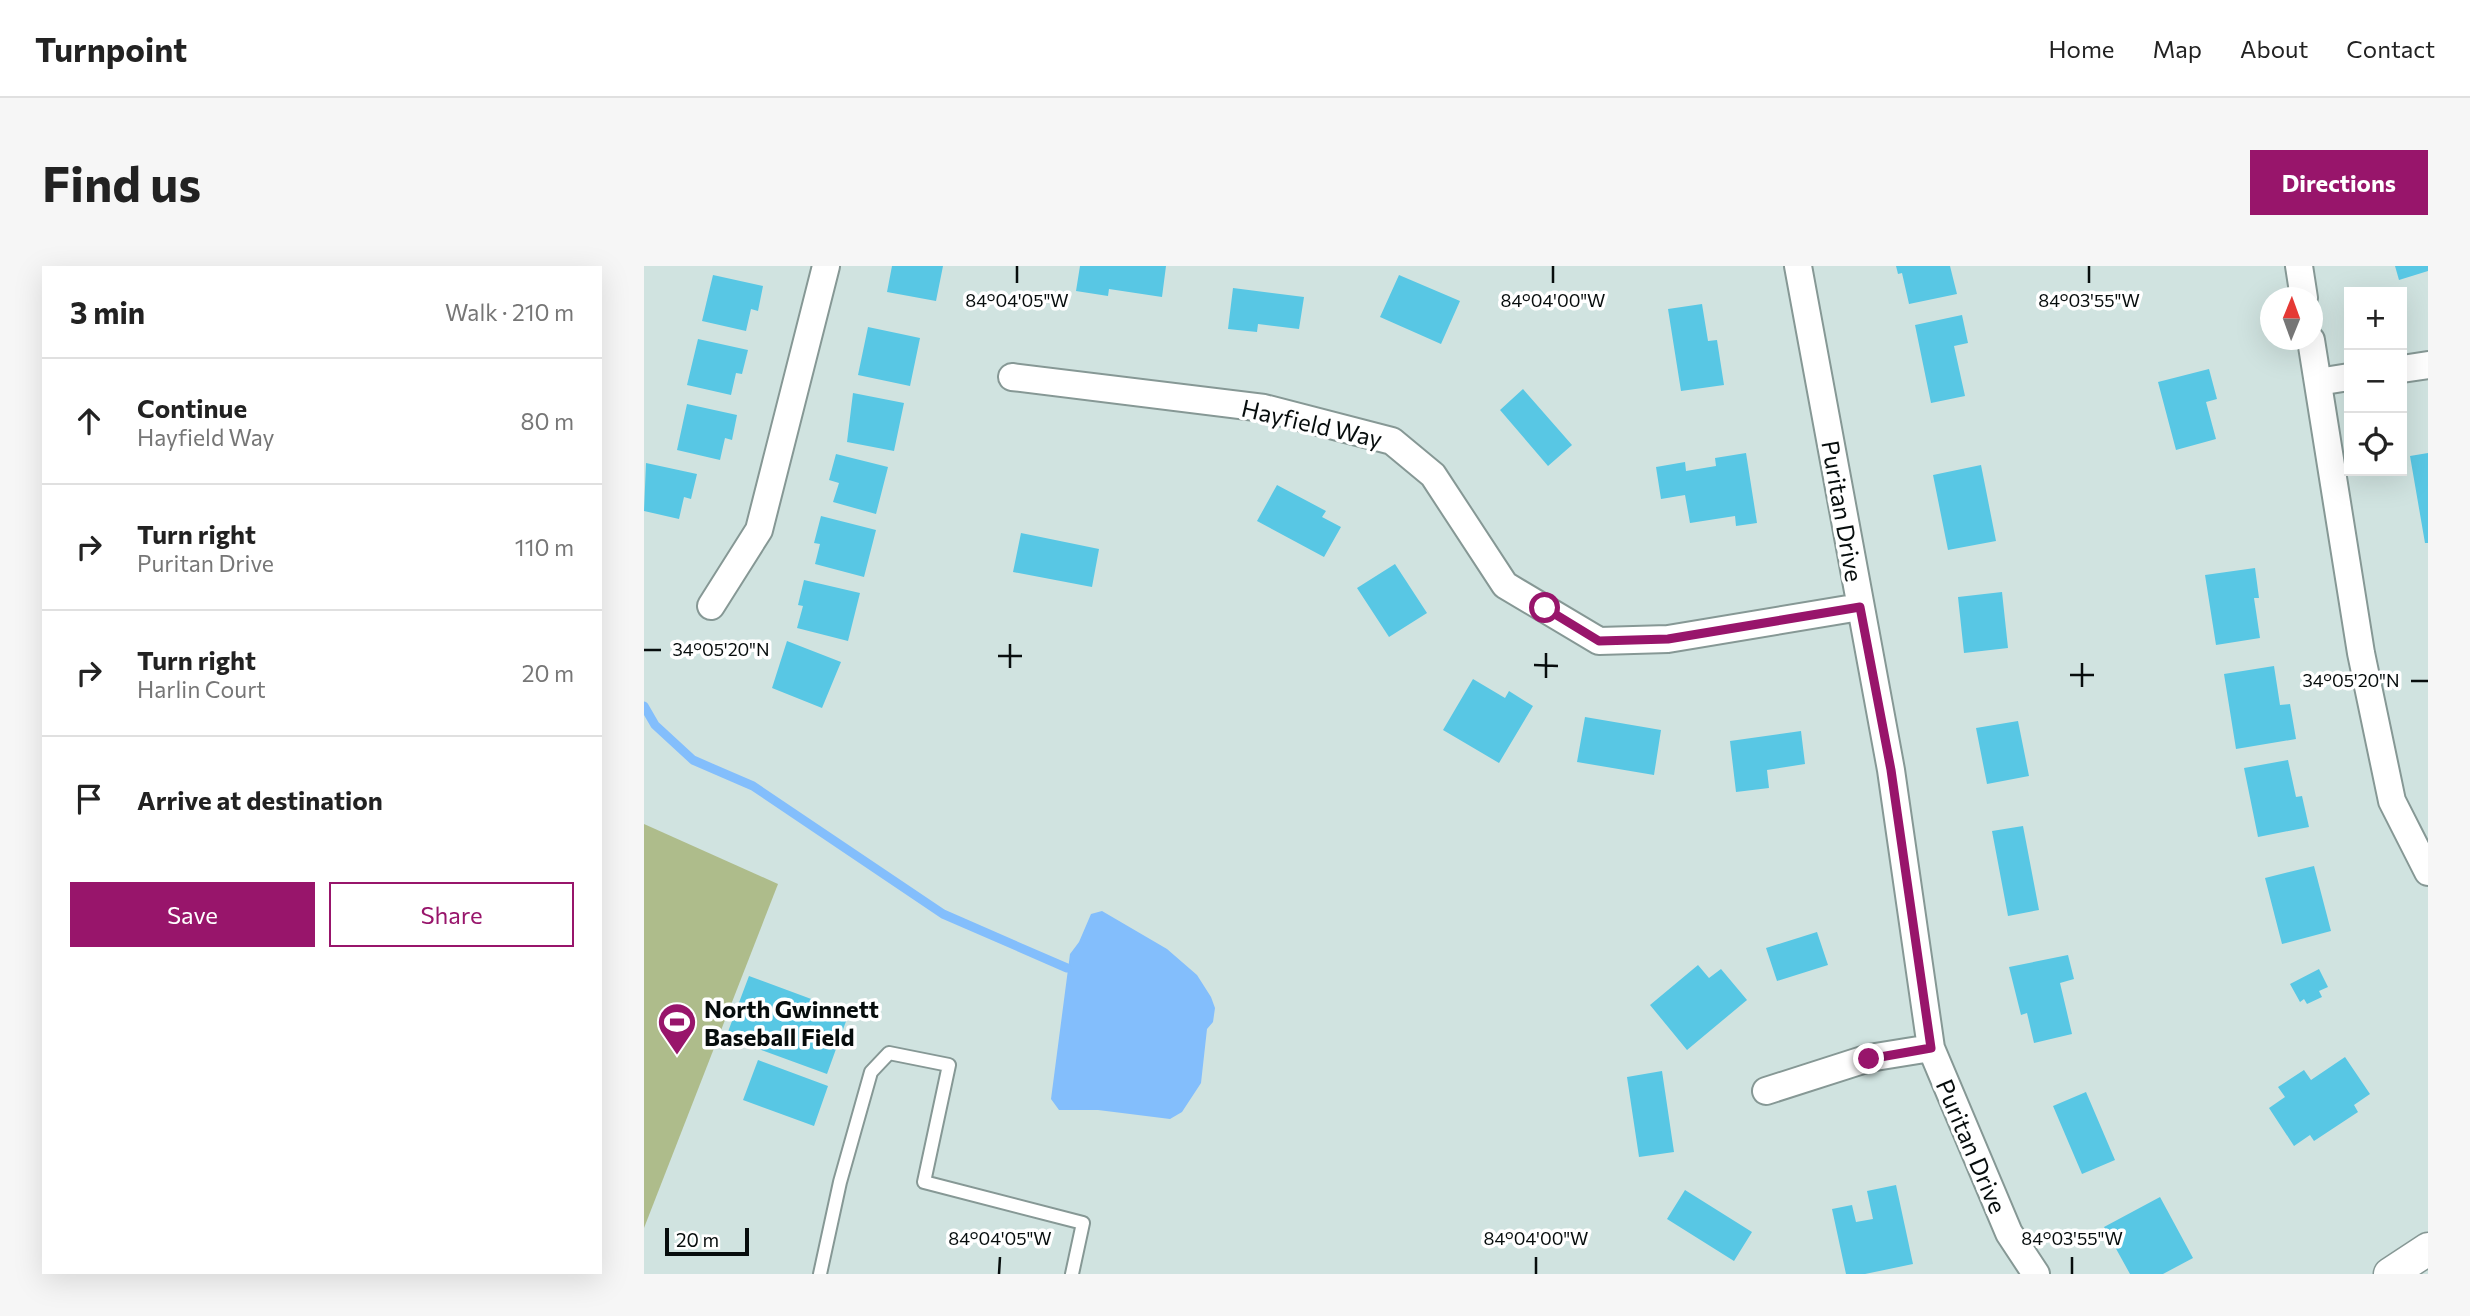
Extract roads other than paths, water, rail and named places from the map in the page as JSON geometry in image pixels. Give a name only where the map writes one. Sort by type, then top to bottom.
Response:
[{"type":"street","points":[[711,606],[759,530],[826,266]]},
{"type":"street","name":"Puritan Drive","points":[[1798,266],[1891,770],[1931,1048],[2009,1233],[2036,1274]]},
{"type":"street","points":[[2299,266],[2302,287]]},
{"type":"street","points":[[2313,350],[2361,653],[2392,801],[2428,872]]},
{"type":"street","points":[[2407,368],[2428,365]]},
{"type":"street","name":"Hayfield Way","points":[[1012,377],[1264,408],[1392,440],[1433,475],[1505,585],[1599,641],[1668,639],[1860,607]]},
{"type":"street","points":[[2318,382],[2344,378]]},
{"type":"street","points":[[1766,1091],[1869,1059],[1931,1048]]},
{"type":"street","points":[[2390,1274],[2423,1259]]},
{"type":"lane","points":[[820,1274],[840,1182],[871,1072],[889,1052],[949,1065],[924,1182],[1083,1223],[1072,1274]]},
{"type":"water","points":[[1102,911],[1167,949],[1197,975],[1215,1008],[1213,1022],[1207,1029],[1201,1083],[1182,1112],[1170,1119],[1098,1110],[1059,1110],[1051,1099],[1070,954],[1079,942],[1091,914]]},
{"type":"waterway","points":[[644,706],[655,725],[693,760],[753,786],[943,914],[1067,968]]},
{"type":"place","name":"North Gwinnett Baseball Field","points":[[677,1056]]}]
